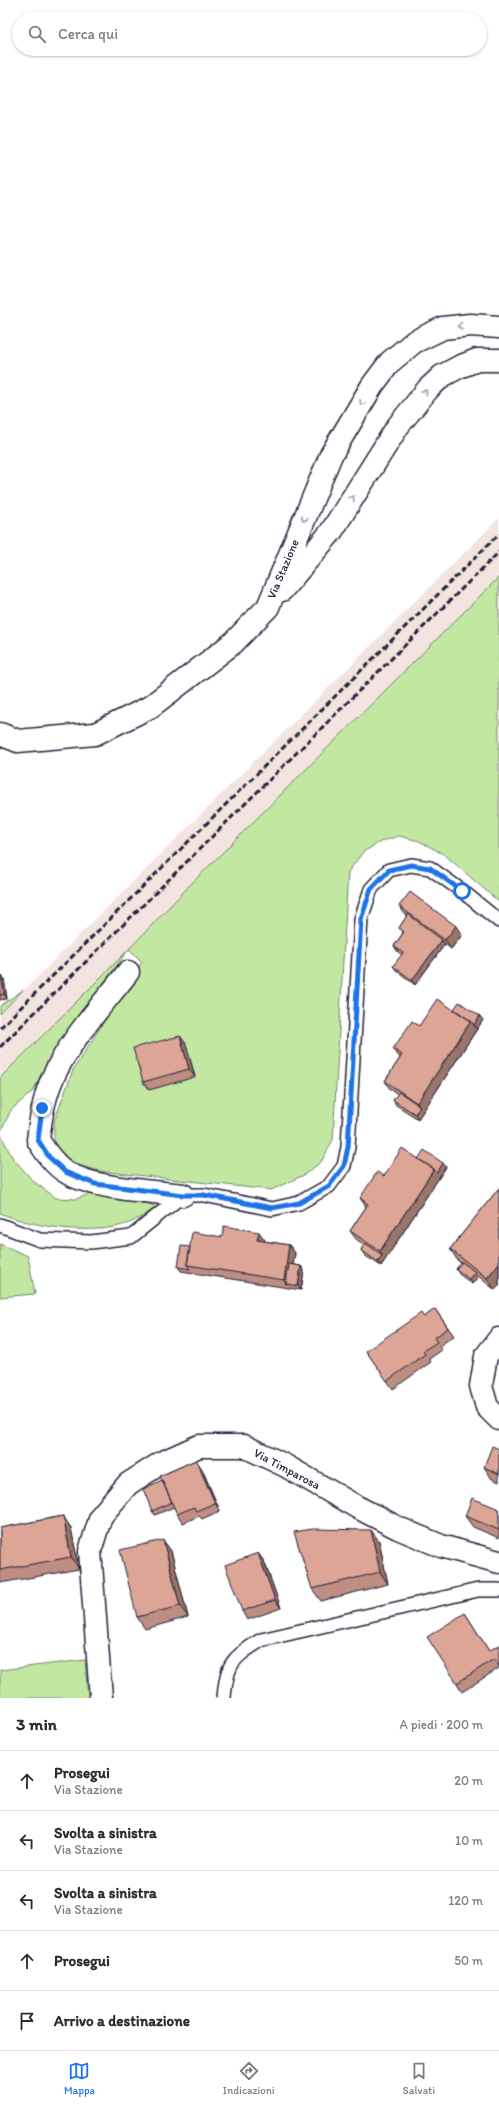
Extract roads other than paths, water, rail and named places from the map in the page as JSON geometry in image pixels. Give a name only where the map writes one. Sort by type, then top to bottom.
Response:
[{"type":"main road","name":"Via Stazione","points":[[0,734],[18,741],[95,734],[150,707],[233,643],[268,606],[331,455],[372,386],[390,362],[414,342],[443,328],[470,325],[499,327]]},
{"type":"main road","points":[[268,606],[331,532],[398,426],[428,388],[442,376],[459,367],[477,360],[499,360]]},
{"type":"main road","points":[[128,972],[82,1031],[57,1069],[42,1108],[38,1140],[49,1157],[65,1172],[95,1184],[183,1195]]},
{"type":"main road","points":[[499,1339],[486,1356],[481,1386],[487,1407],[499,1418]]},
{"type":"main road","name":"Via Timparosa","points":[[101,1698],[90,1551],[101,1516],[128,1484],[161,1463],[199,1446],[244,1446],[284,1465],[357,1507],[398,1528],[440,1546],[499,1562]]},
{"type":"lane","points":[[0,1225],[40,1240],[91,1242],[131,1236],[149,1224],[183,1195],[204,1195],[272,1208],[299,1203],[329,1186],[344,1166],[348,1147],[361,919],[371,889],[389,870],[411,865],[430,868],[462,891],[499,921]]},
{"type":"lane","points":[[224,1698],[227,1674],[236,1656],[261,1640],[478,1590],[499,1590]]},
{"type":"railway","points":[[0,1028],[499,534]]},
{"type":"railway","points":[[0,1047],[499,552]]}]
